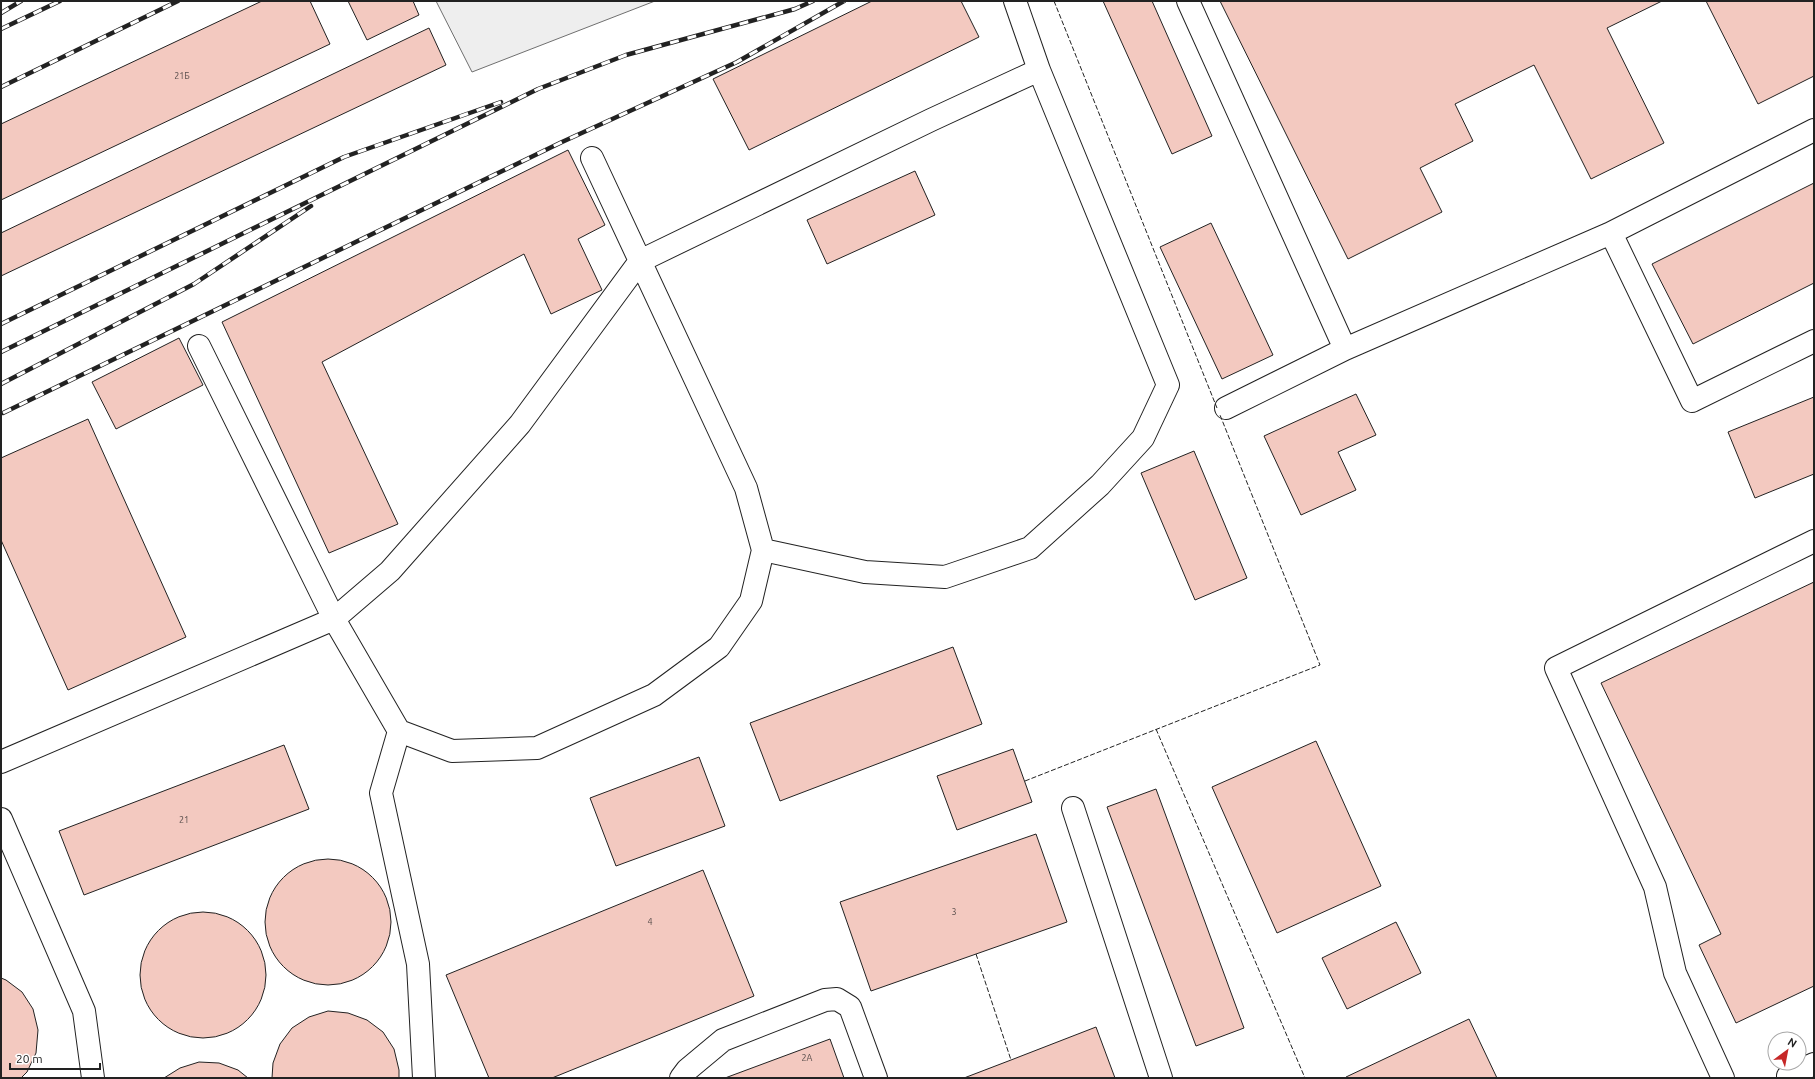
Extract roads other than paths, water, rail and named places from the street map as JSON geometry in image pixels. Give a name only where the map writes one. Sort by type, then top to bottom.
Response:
[{"type":"lane","points":[[763,550],[865,572],[945,577],[1030,548],[1100,485],[1143,438],[1168,385],[1039,70],[1015,1]]},
{"type":"lane","points":[[1188,1],[1345,349]]},
{"type":"lane","points":[[1,762],[334,619],[390,571],[520,424],[640,261],[931,120],[1039,70]]},
{"type":"lane","points":[[1226,408],[1345,349],[1611,232],[1814,130]]},
{"type":"lane","points":[[199,346],[334,619],[399,731],[452,751],[537,748],[654,695],[719,647],[751,601],[763,550],[746,488],[592,158]]},
{"type":"lane","points":[[1611,232],[1692,401],[1814,341]]},
{"type":"lane","points":[[1723,1078],[1675,973],[1656,887],[1556,668],[1814,541]]},
{"type":"lane","points":[[399,731],[381,794],[418,964],[424,1078]]},
{"type":"lane","points":[[1072,808],[1161,1078]]},
{"type":"lane","points":[[1,819],[84,1011],[93,1078]]},
{"type":"lane","points":[[681,1078],[687,1070],[723,1040],[824,1000],[838,999],[850,1007],[876,1078]]},
{"type":"lane","points":[[1787,1077],[1814,1064]]},
{"type":"railway","points":[[1,13],[21,1]]},
{"type":"railway","points":[[1,29],[60,1]]},
{"type":"railway","points":[[1,87],[178,1]]},
{"type":"railway","points":[[1,352],[538,89],[626,55],[795,9],[813,1]]},
{"type":"railway","points":[[3,413],[562,142],[737,62],[844,1]]},
{"type":"railway","points":[[1,324],[344,157],[501,102]]},
{"type":"railway","points":[[1,384],[194,284],[311,206]]}]
